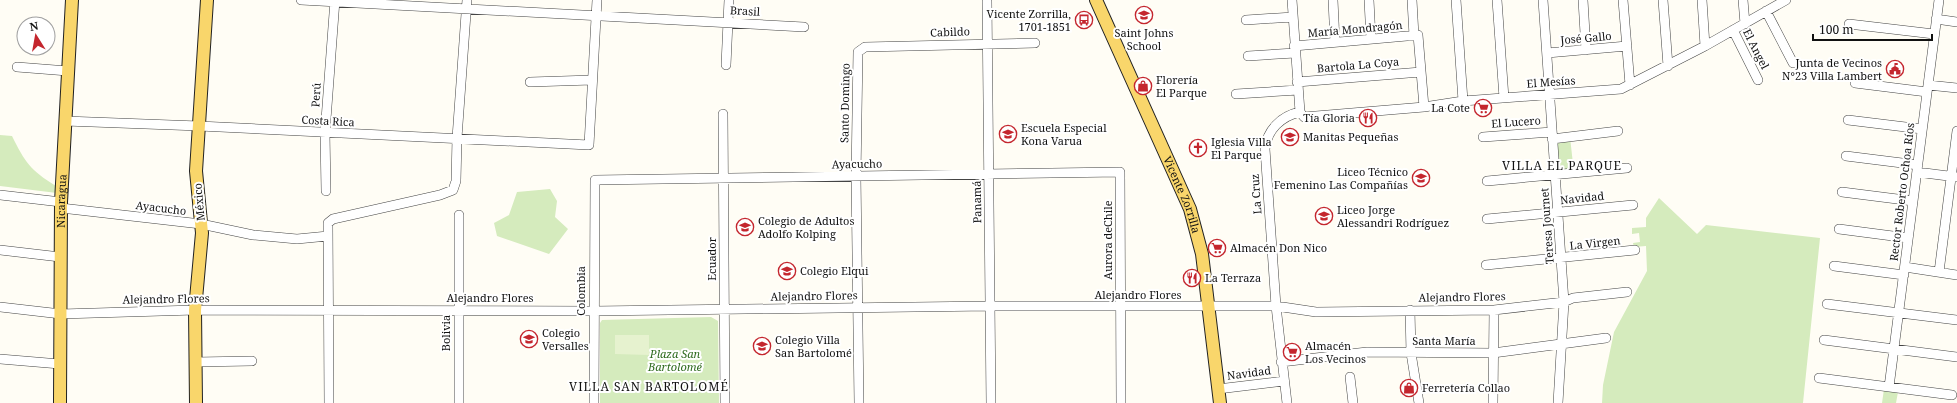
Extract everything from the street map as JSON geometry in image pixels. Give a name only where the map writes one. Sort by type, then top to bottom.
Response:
[{"type":"main road","name":"Nicaragua","points":[[60,403],[61,205],[72,0]]},
{"type":"main road","name":"México","points":[[196,403],[195,310],[202,233],[196,171],[207,0]]},
{"type":"main road","name":"Vicente Zorrilla","points":[[1096,0],[1190,209],[1202,254],[1207,306],[1220,403]]},
{"type":"street","name":"Brasil","points":[[301,0],[466,4],[596,16],[804,27]]},
{"type":"street","points":[[530,82],[592,80],[597,0]]},
{"type":"street","points":[[726,65],[729,0]]},
{"type":"street","points":[[1292,0],[1300,112]]},
{"type":"street","points":[[1332,0],[1335,42]]},
{"type":"street","points":[[1369,0],[1371,39]]},
{"type":"street","points":[[1412,0],[1424,107]]},
{"type":"street","points":[[1456,0],[1463,101]]},
{"type":"street","points":[[1497,0],[1504,98]]},
{"type":"street","name":"Teresa Journet","points":[[1543,0],[1564,302],[1560,346],[1558,403]]},
{"type":"street","points":[[1583,0],[1586,50]]},
{"type":"street","points":[[1623,0],[1630,85]]},
{"type":"street","points":[[1664,0],[1668,66]]},
{"type":"street","points":[[1702,0],[1705,46]]},
{"type":"street","points":[[1743,0],[1745,24]]},
{"type":"street","name":"El Mesías","points":[[1300,112],[1304,117],[1424,107],[1463,101],[1621,88],[1668,66],[1786,0]]},
{"type":"street","name":"Rector Roberto Ochoa Ríos","points":[[1889,387],[1939,0]]},
{"type":"street","name":"Perú","points":[[326,191],[325,133],[335,1]]},
{"type":"street","name":"Panamá","points":[[987,1],[991,403]]},
{"type":"street","points":[[329,403],[328,223],[333,219],[440,195],[453,190],[456,181],[457,138],[466,4]]},
{"type":"street","points":[[1766,11],[1793,63]]},
{"type":"street","points":[[1246,20],[1293,17]]},
{"type":"street","points":[[1936,19],[1957,22]]},
{"type":"street","points":[[1849,24],[1934,34]]},
{"type":"street","name":"El Angel","points":[[1733,30],[1758,80]]},
{"type":"street","name":"María Mondragón","points":[[1248,56],[1295,50],[1335,42],[1416,35]]},
{"type":"street","name":"Cabildo","points":[[865,47],[1035,43]]},
{"type":"street","name":"José Gallo","points":[[1547,53],[1627,46]]},
{"type":"street","name":"Santo Domingo","points":[[859,403],[856,176],[858,52],[865,47]]},
{"type":"street","points":[[17,67],[68,71]]},
{"type":"street","name":"Bartola La Coya","points":[[1236,94],[1421,72]]},
{"type":"street","name":"Costa Rica","points":[[65,121],[589,145],[592,80]]},
{"type":"street","points":[[1855,83],[1927,89],[1957,88]]},
{"type":"street","name":"La Cruz","points":[[1287,403],[1281,362],[1276,306],[1265,149],[1266,140],[1276,124],[1288,114],[1300,112]]},
{"type":"street","name":"Ecuador","points":[[723,114],[725,403]]},
{"type":"street","points":[[1848,120],[1922,129]]},
{"type":"street","name":"El Lucero","points":[[1483,137],[1618,131]]},
{"type":"street","points":[[1939,272],[1954,177],[1957,131]]},
{"type":"street","points":[[1846,156],[1917,168],[1954,177]]},
{"type":"street","points":[[1487,181],[1555,176],[1627,168]]},
{"type":"street","name":"Ayacucho","points":[[595,180],[1120,172]]},
{"type":"street","name":"Aurora deChile","points":[[1120,172],[1121,403]]},
{"type":"street","name":"Colombia","points":[[594,403],[595,180]]},
{"type":"street","points":[[1842,192],[1913,201]]},
{"type":"street","name":"Ayacucho","points":[[0,195],[201,224],[253,235],[297,239],[328,236]]},
{"type":"street","name":"Navidad","points":[[1487,219],[1633,205]]},
{"type":"street","name":"Bolivia","points":[[459,215],[459,403]]},
{"type":"street","points":[[1839,229],[1908,238]]},
{"type":"street","points":[[0,250],[60,257]]},
{"type":"street","name":"La Virgen","points":[[1486,265],[1635,250]]},
{"type":"street","points":[[1834,266],[1939,272],[1957,275]]},
{"type":"street","name":"Alejandro Flores","points":[[0,307],[61,314],[195,310],[594,311],[990,306],[1276,306],[1316,312],[1494,310],[1564,302],[1573,298],[1627,292]]},
{"type":"street","points":[[1827,304],[1957,320]]},
{"type":"street","points":[[1410,310],[1411,353],[1419,403]]},
{"type":"street","points":[[1493,403],[1494,310]]},
{"type":"street","name":"Santa María","points":[[1281,362],[1367,352],[1493,353],[1560,346],[1606,338]]},
{"type":"street","points":[[1824,340],[1957,356]]},
{"type":"street","points":[[0,359],[60,364]]},
{"type":"street","points":[[196,362],[252,361]]},
{"type":"street","points":[[1350,378],[1353,403]]},
{"type":"street","points":[[1819,378],[1952,394]]},
{"type":"street","name":"Navidad","points":[[1218,389],[1284,381]]},
{"type":"green space","points":[[0,135],[12,136],[29,165],[56,186],[57,193],[0,186]]},
{"type":"green space","points":[[1570,137],[1574,173],[1555,176],[1552,139]]},
{"type":"green space","points":[[550,189],[557,201],[555,217],[568,229],[549,254],[497,236],[494,223],[509,215],[517,192]]},
{"type":"green space","points":[[1659,198],[1697,234],[1706,225],[1820,238],[1803,403],[1602,403],[1603,385],[1614,332],[1647,271],[1646,246],[1634,247],[1633,243],[1640,242],[1639,233],[1632,234],[1632,228],[1646,227],[1646,218]]},
{"type":"green space","name":"Plaza San Bartolomé","points":[[711,317],[718,321],[719,403],[600,403],[600,323],[602,320]]},
{"type":"green space","points":[[615,335],[649,335],[649,355],[615,354]]},
{"type":"green space","points":[[1884,389],[1898,392],[1896,403],[1882,403]]},
{"type":"place","name":"Saint Johns School","points":[[1144,15]]},
{"type":"place","name":"Vicente Zorrilla, 1701-1851","points":[[1084,20]]},
{"type":"place","name":"Junta de Vecinos N°23 Villa Lambert","points":[[1895,69]]},
{"type":"place","name":"Florería El Parque","points":[[1143,86]]},
{"type":"place","name":"La Cote","points":[[1483,108]]},
{"type":"place","name":"Tía Gloria","points":[[1368,118]]},
{"type":"place","name":"Escuela Especial Kona Varua","points":[[1008,134]]},
{"type":"place","name":"Manitas Pequeñas","points":[[1290,137]]},
{"type":"place","name":"Iglesia Villa El Parque","points":[[1198,148]]},
{"type":"place","name":"Liceo Técnico Femenino Las Compañías","points":[[1421,178]]},
{"type":"place","name":"Liceo Jorge Alessandri Rodríguez","points":[[1324,216]]},
{"type":"place","name":"Colegio de Adultos Adolfo Kolping","points":[[745,227]]},
{"type":"place","name":"Almacén Don Nico","points":[[1217,248]]},
{"type":"place","name":"Colegio Elqui","points":[[787,271]]},
{"type":"place","name":"La Terraza","points":[[1192,278]]},
{"type":"place","name":"Colegio Versalles","points":[[529,339]]},
{"type":"place","name":"Colegio Villa San Bartolomé","points":[[762,346]]},
{"type":"place","name":"Almacén Los Vecinos","points":[[1292,352]]},
{"type":"place","name":"Ferretería Collao","points":[[1409,388]]},
{"type":"district","name":"VILLA EL PARQUE","points":[[1562,166]]},
{"type":"district","name":"VILLA SAN BARTOLOMÉ","points":[[649,387]]}]
